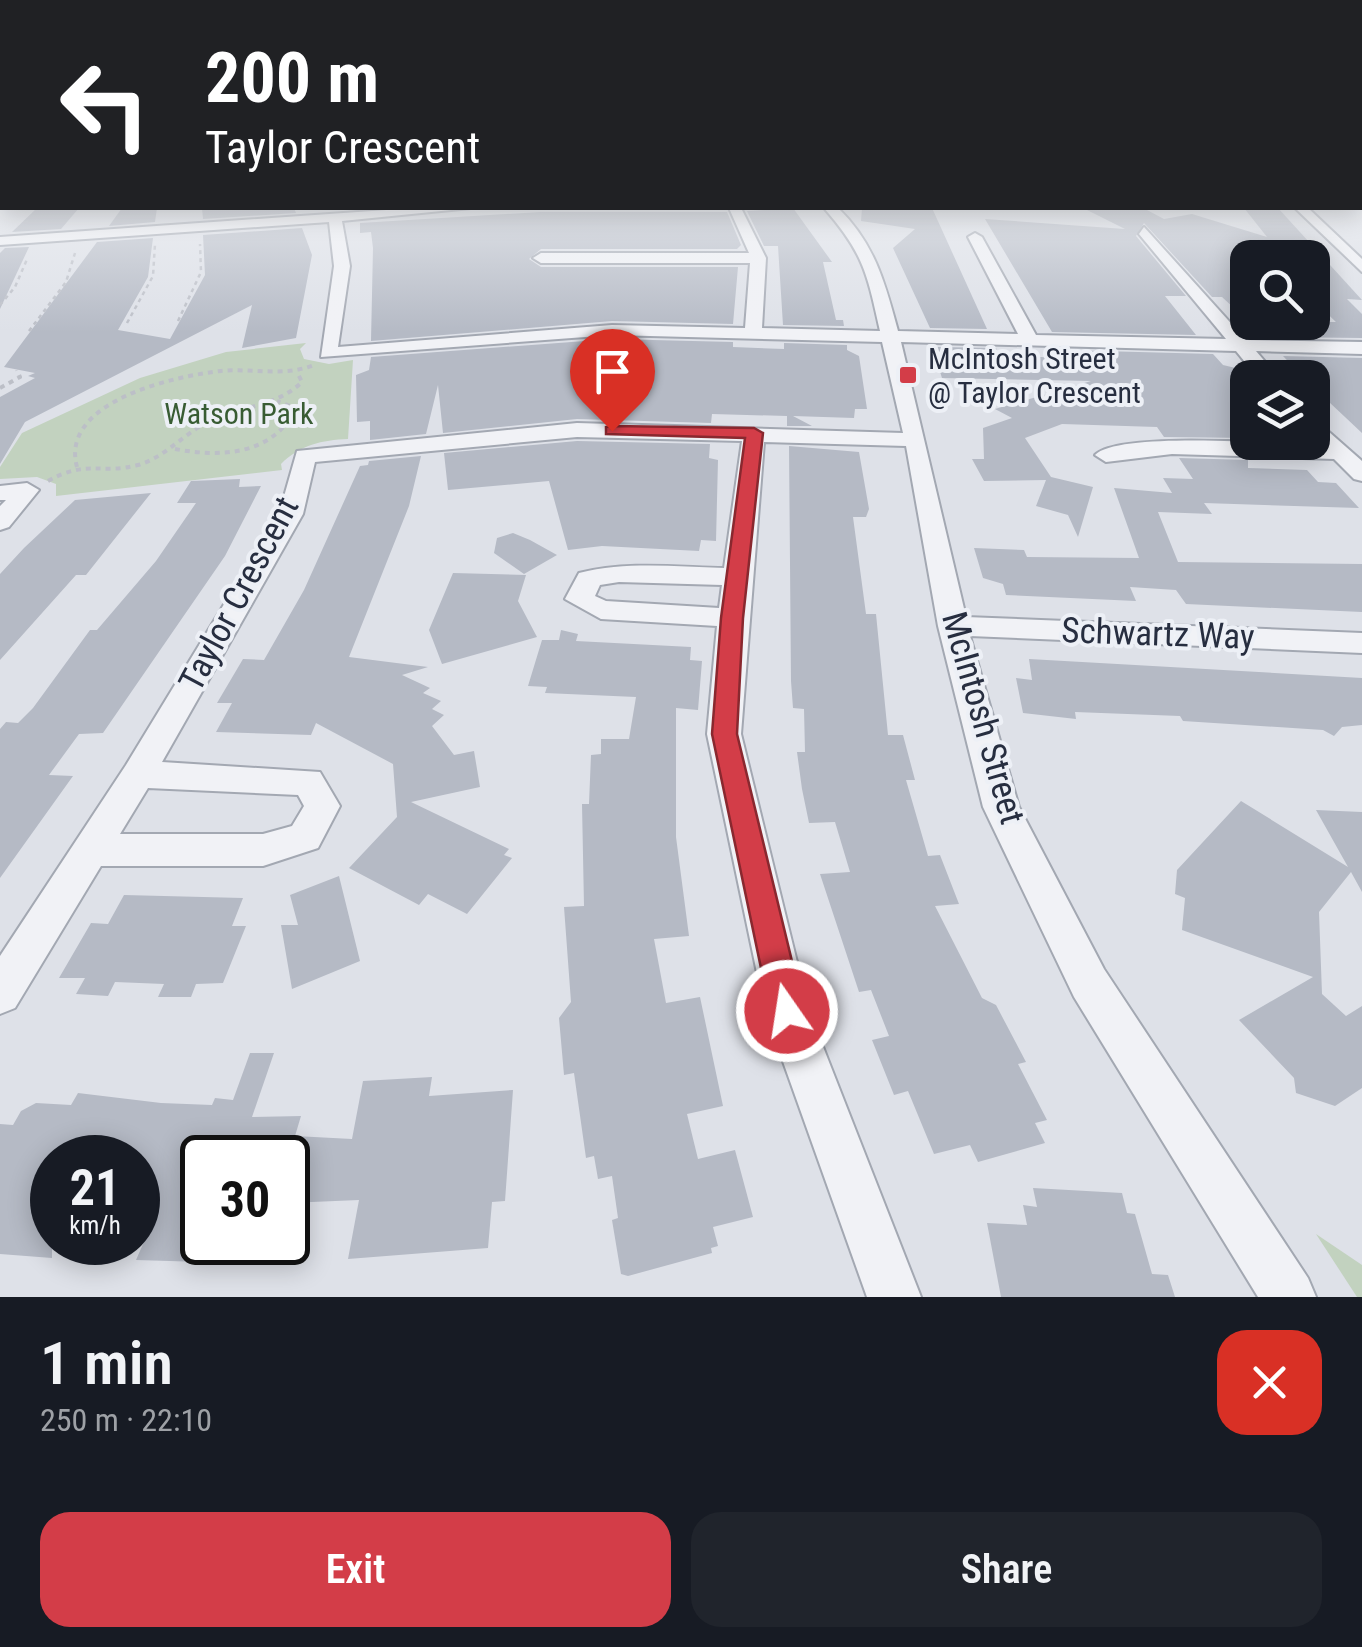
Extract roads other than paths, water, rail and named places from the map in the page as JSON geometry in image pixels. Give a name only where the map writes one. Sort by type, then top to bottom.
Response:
[{"type":"street","points":[[0,241],[428,211]]},
{"type":"street","points":[[737,211],[754,235],[761,268],[753,332]]},
{"type":"street","name":"McIntosh Street","points":[[833,211],[854,231],[872,263],[916,440],[953,626],[1001,807],[1090,982],[1290,1297]]},
{"type":"street","points":[[1305,211],[1362,266]]},
{"type":"street","points":[[335,217],[342,266],[328,353],[519,334],[753,332],[1362,348]]},
{"type":"street","points":[[1144,231],[1252,360]]},
{"type":"street","points":[[975,237],[1030,340]]},
{"type":"street","points":[[541,258],[758,258]]},
{"type":"street","name":"Taylor Crescent","points":[[0,994],[138,774],[291,514],[305,456],[577,430],[916,440]]},
{"type":"street","points":[[754,433],[740,577],[732,618],[724,734],[787,1011],[894,1297]]},
{"type":"street","points":[[1330,442],[1362,474]]},
{"type":"street","points":[[1106,455],[1172,447],[1340,452]]},
{"type":"street","points":[[0,493],[27,490],[0,522]]},
{"type":"street","points":[[732,618],[600,610],[579,599],[589,579],[619,574],[740,577]]},
{"type":"street","name":"Schwartz Way","points":[[953,626],[1362,642]]},
{"type":"street","points":[[90,850],[262,850],[305,837],[322,806],[308,782],[138,774]]},
{"type":"place","name":"McIntosh Street @ Taylor Crescent","points":[[908,375]]},
{"type":"park label","name":"Watson Park","points":[[239,413]]}]
